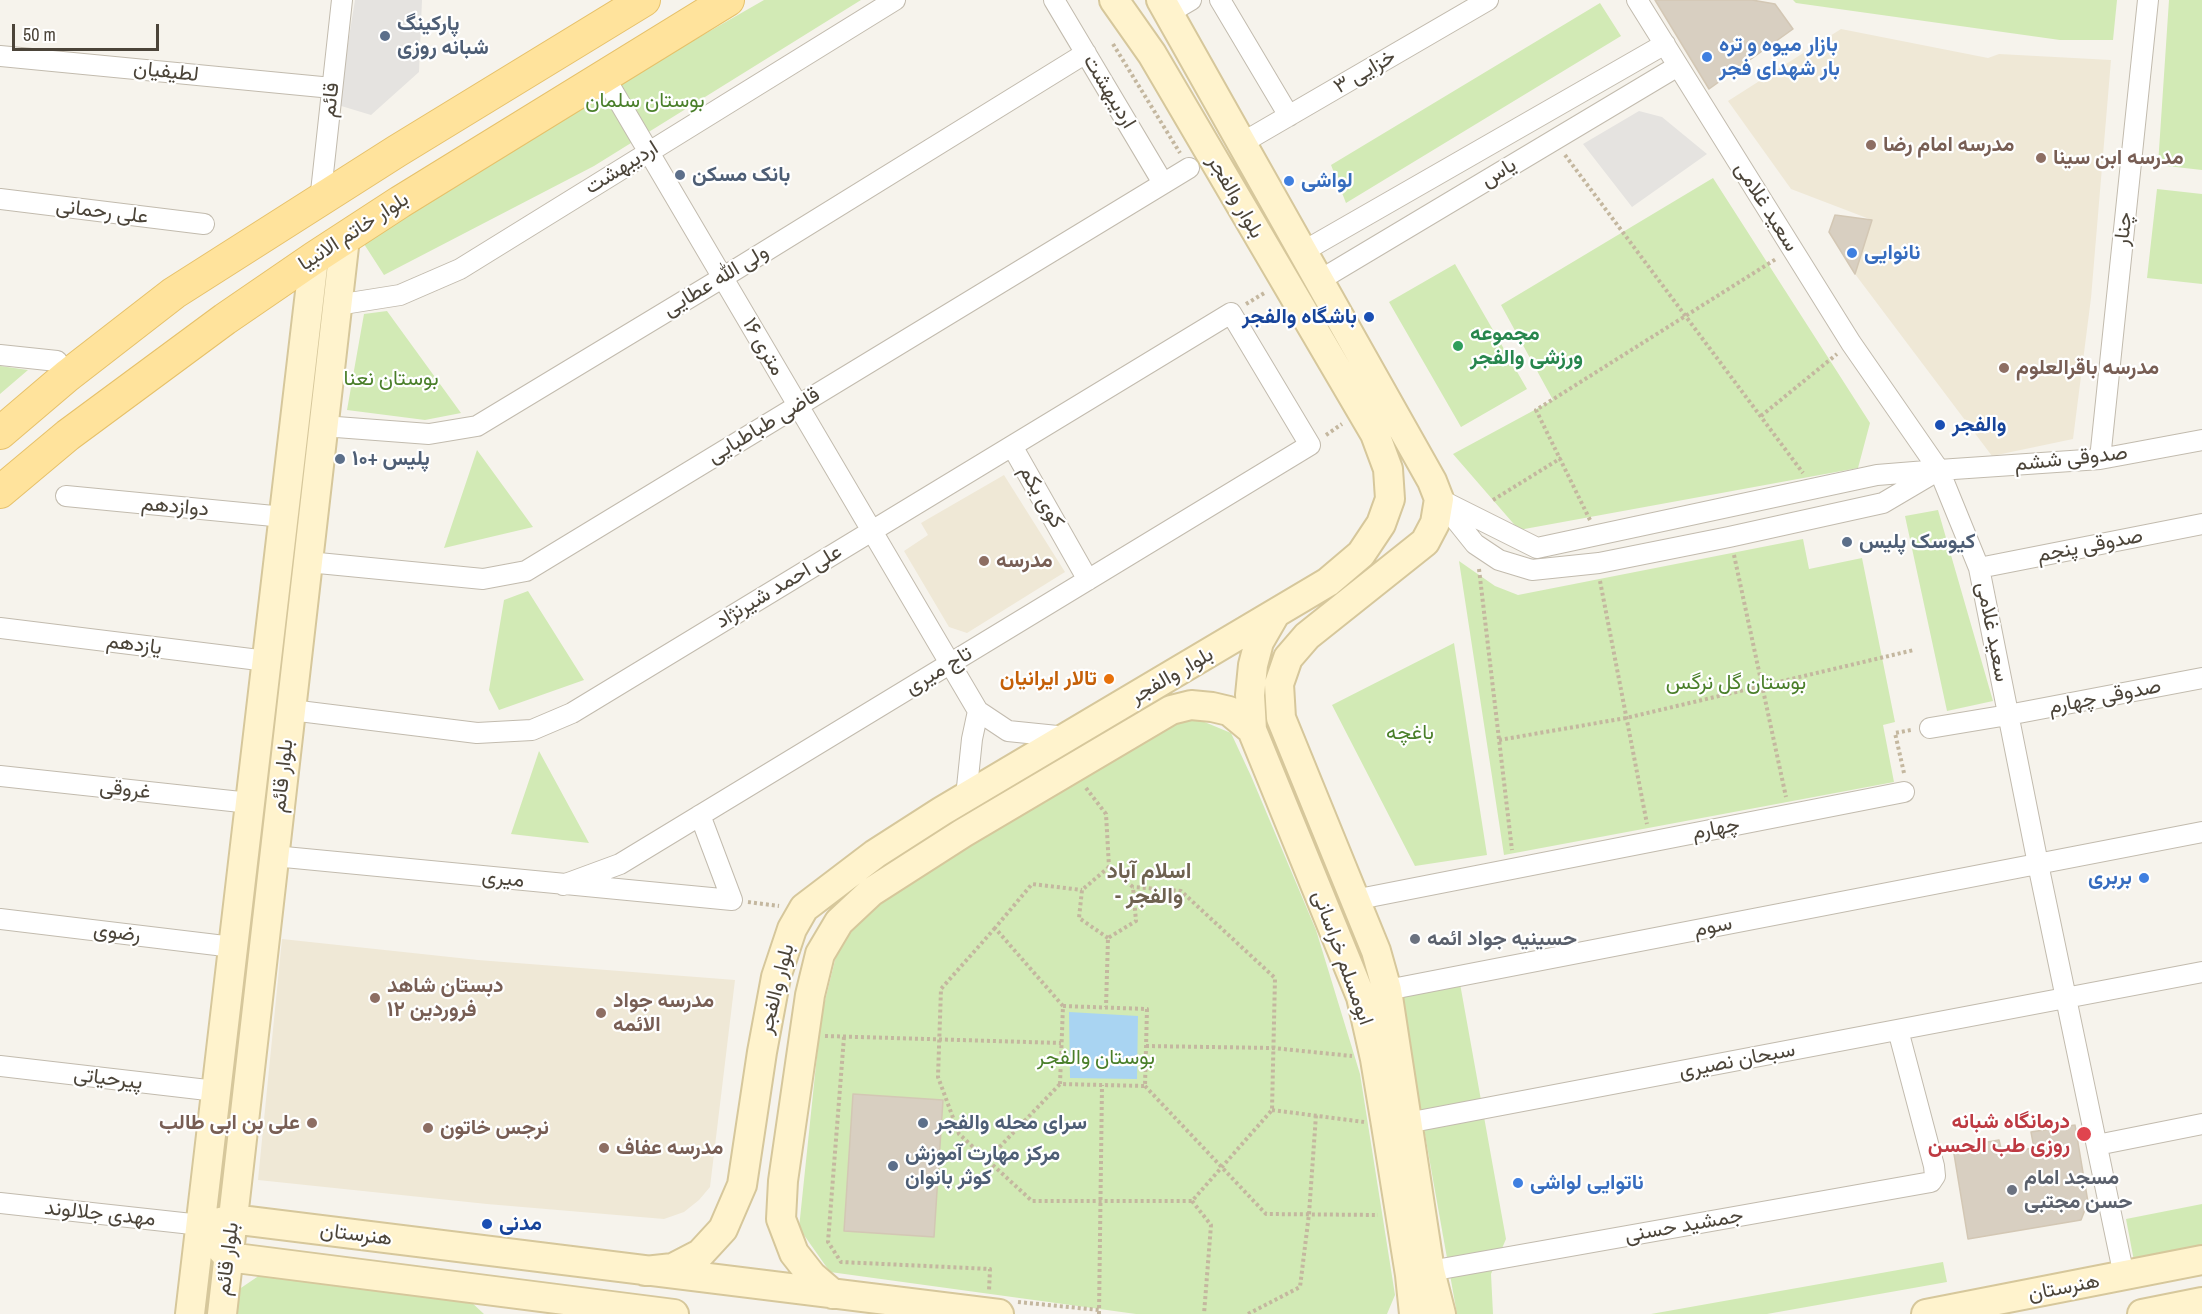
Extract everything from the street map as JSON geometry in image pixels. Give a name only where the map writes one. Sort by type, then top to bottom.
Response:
[{"type":"main road","points":[[0,433],[67,376],[174,293],[397,151],[644,0]]},
{"type":"main road","name":"بلوار خاتم الانبیا","points":[[0,492],[68,435],[225,319],[314,258],[728,0]]},
{"type":"main road","name":"بلوار والفجر","points":[[645,1271],[672,1268],[700,1254],[723,1229],[742,1185],[776,977],[792,929],[790,905],[966,797],[1328,582],[1361,555],[1381,524],[1390,499],[1388,469],[1375,434],[1268,275],[1152,54],[1114,0]]},
{"type":"main road","name":"بلوار والفجر","points":[[1174,4],[1242,143],[1432,481],[1439,499]]},
{"type":"main road","points":[[320,201],[345,238]]},
{"type":"main road","points":[[314,258],[320,201]]},
{"type":"main road","name":"بلوار قائم","points":[[222,1314],[345,238]]},
{"type":"main road","points":[[1268,275],[1304,251]]},
{"type":"main road","name":"بلوار قائم","points":[[190,1314],[314,258]]},
{"type":"main road","points":[[1283,299],[1320,280]]},
{"type":"main road","name":"ابومسلم خراسانی","points":[[1414,1314],[1401,1215],[1387,990],[1376,951],[1281,718],[1279,684],[1288,658],[1307,636],[1425,542],[1436,524],[1439,499]]},
{"type":"main road","name":"ابومسلم خراسانی","points":[[1274,615],[1259,642],[1253,665],[1250,695],[1252,730],[1361,997],[1375,1059],[1397,1124],[1441,1314]]},
{"type":"main road","name":"بلوار والفجر","points":[[833,1294],[812,1276],[794,1253],[782,1219],[783,1181],[810,995],[820,954],[839,922],[871,892],[963,833],[1171,710],[1191,705],[1212,706],[1229,711],[1252,730]]},
{"type":"main road","name":"هنرستان","points":[[201,1226],[232,1219],[833,1294],[999,1305]]},
{"type":"main road","points":[[201,1226],[228,1257]]},
{"type":"main road","name":"هنرستان","points":[[228,1257],[523,1304],[674,1314]]},
{"type":"main road","name":"هنرستان","points":[[1926,1314],[2202,1260]]},
{"type":"main road","points":[[2124,1276],[2132,1314]]},
{"type":"main road","points":[[2142,1314],[2202,1302]]},
{"type":"street","name":"قائم","points":[[320,201],[342,0]]},
{"type":"street","name":"اردیبهشت","points":[[337,306],[400,295],[460,269],[895,0]]},
{"type":"street","name":"اردیبهشت","points":[[1054,0],[1163,183]]},
{"type":"street","points":[[1220,0],[1289,116]]},
{"type":"street","name":"خزایی ۳","points":[[1242,143],[1488,0]]},
{"type":"street","name":"چنار","points":[[2100,459],[2148,0]]},
{"type":"street","name":"سعید غلامی","points":[[1644,2],[1678,66],[1851,343],[1939,470],[1979,568],[2124,1276]]},
{"type":"street","name":"یاس","points":[[1304,251],[1665,44]]},
{"type":"street","name":"ولی الله عطایی","points":[[323,426],[429,434],[477,426],[1086,53]]},
{"type":"street","name":"لطیفیان","points":[[0,56],[332,88]]},
{"type":"street","name":"یاس","points":[[1320,280],[1678,66]]},
{"type":"street","name":"۱۶ متری","points":[[603,76],[978,711]]},
{"type":"street","name":"قاضی طباطبایی","points":[[308,562],[483,579],[526,571],[1189,168]]},
{"type":"street","name":"علی رحمانی","points":[[0,199],[204,224]]},
{"type":"street","name":"علی احمد شیرنژاد","points":[[291,711],[477,733],[532,730],[572,713],[1231,313],[1310,446]]},
{"type":"street","points":[[0,355],[57,361]]},
{"type":"street","name":"صدوقی ششم","points":[[1439,499],[1537,548],[1877,475],[2100,459],[2202,440]]},
{"type":"street","name":"کوی یکم","points":[[1012,446],[1088,580]]},
{"type":"street","name":"تاج میری","points":[[563,885],[620,864],[1310,446]]},
{"type":"street","points":[[1439,499],[1475,544],[1499,560],[1532,570],[1599,563],[1883,503],[1939,470]]},
{"type":"street","name":"دوازدهم","points":[[66,496],[284,517]]},
{"type":"street","name":"صدوقی پنجم","points":[[1979,568],[2202,524]]},
{"type":"street","name":"یازدهم","points":[[0,628],[267,661]]},
{"type":"street","name":"صدوقی چهارم","points":[[2008,715],[2202,678]]},
{"type":"street","points":[[966,797],[972,739],[978,711],[1008,731],[1067,737]]},
{"type":"street","points":[[1930,728],[2008,715]]},
{"type":"street","name":"غروقی","points":[[0,776],[250,803]]},
{"type":"street","name":"چهارم","points":[[1354,900],[1904,792]]},
{"type":"street","points":[[700,815],[732,900]]},
{"type":"street","name":"سوم","points":[[1387,990],[2202,832]]},
{"type":"street","name":"میری","points":[[274,856],[732,900]]},
{"type":"street","name":"رضوی","points":[[0,919],[234,947]]},
{"type":"street","name":"سبحان نصیری","points":[[1397,1124],[2202,972]]},
{"type":"street","name":"جمشید حسنی","points":[[1430,1271],[1931,1182],[1935,1176],[1898,1030]]},
{"type":"street","name":"پیرحیاتی","points":[[0,1066],[216,1091]]},
{"type":"street","points":[[2097,1145],[2202,1124]]},
{"type":"street","name":"مهدی جلالوند","points":[[0,1203],[201,1226]]},
{"type":"path","points":[[1111,39],[1189,168]]},
{"type":"path","points":[[1554,140],[1807,478]]},
{"type":"path","points":[[1591,521],[1536,410],[1792,248]]},
{"type":"path","points":[[1268,275],[1283,299]]},
{"type":"path","points":[[1761,416],[1851,343]]},
{"type":"path","points":[[1337,414],[1347,434]]},
{"type":"path","points":[[1493,500],[1561,458]]},
{"type":"path","points":[[1729,537],[1791,814]]},
{"type":"path","points":[[1475,544],[1481,576],[1515,869]]},
{"type":"path","points":[[1599,563],[1600,580],[1626,718],[1652,842]]},
{"type":"path","points":[[1499,740],[1626,718],[1914,650]]},
{"type":"path","points":[[1904,792],[1907,787],[1895,733],[1930,728]]},
{"type":"path","points":[[1071,768],[1106,814],[1109,867],[1133,887],[1180,891],[1275,978],[1272,1110],[1192,1201],[1032,1201],[959,1134],[938,1077],[940,989],[1032,884],[1082,890]]},
{"type":"path","points":[[1108,938],[1079,918],[1082,890],[1109,867]]},
{"type":"path","points":[[1108,938],[1136,921],[1133,887]]},
{"type":"path","points":[[732,900],[790,905]]},
{"type":"path","points":[[775,914],[790,905]]},
{"type":"path","points":[[987,1160],[1060,1084],[1063,1006],[995,928]]},
{"type":"path","points":[[1106,1007],[1108,938]]},
{"type":"path","points":[[1063,1006],[1148,1009],[1145,1086],[1266,1214],[1401,1215]]},
{"type":"path","points":[[805,1036],[1061,1043]]},
{"type":"path","points":[[844,1037],[828,1242],[841,1262],[990,1269],[999,1305],[1099,1312],[1102,1085]]},
{"type":"path","points":[[1146,1046],[1274,1048],[1375,1059]]},
{"type":"path","points":[[1060,1084],[1145,1086]]},
{"type":"path","points":[[1272,1110],[1397,1124]]},
{"type":"path","points":[[1248,1314],[1300,1287],[1309,1214],[1316,1116]]},
{"type":"path","points":[[1192,1201],[1211,1226],[1204,1314]]},
{"type":"shaded area","name":"پارکینگ شبانه روزی","points":[[355,0],[422,0],[419,72],[371,115],[338,105]]},
{"type":"shaded area","points":[[1841,29],[1988,58],[1999,54],[2111,60],[2091,298],[2073,439],[1992,456],[1855,274],[1872,220],[1791,189],[1728,101]]},
{"type":"shaded area","points":[[1639,111],[1662,117],[1707,154],[1632,207],[1583,144]]},
{"type":"shaded area","name":"مدرسه","points":[[1004,475],[1065,572],[967,633],[949,627],[904,551],[928,535],[921,523]]},
{"type":"shaded area","points":[[282,939],[478,960],[735,980],[710,1187],[684,1212],[664,1219],[487,1204],[258,1180]]},
{"type":"green space","name":"بوستان سلمان","points":[[764,0],[861,0],[594,166],[384,275],[364,244],[628,78]]},
{"type":"green space","points":[[1793,0],[2117,0],[2113,40],[2060,40],[1796,3]]},
{"type":"green space","points":[[2169,0],[2202,0],[2202,170],[2158,165]]},
{"type":"green space","points":[[1600,3],[1621,36],[1346,203],[1331,165]]},
{"type":"green space","points":[[1713,178],[1870,423],[1858,468],[1519,530],[1453,454],[1553,400],[1501,305]]},
{"type":"green space","points":[[2157,189],[2202,194],[2202,284],[2147,278]]},
{"type":"green space","name":"مجموعه ورزشی والفجر","points":[[1455,264],[1527,389],[1461,427],[1389,302]]},
{"type":"green space","name":"بوستان نعنا","points":[[387,311],[461,413],[425,420],[347,410],[364,314]]},
{"type":"green space","points":[[0,366],[28,370],[0,394]]},
{"type":"green space","points":[[477,450],[533,527],[444,548]]},
{"type":"green space","points":[[1938,510],[1993,701],[1947,711],[1905,516]]},
{"type":"green space","name":"بوستان گل نرگس","points":[[1803,539],[1809,569],[1862,558],[1895,722],[1883,725],[1894,782],[1504,855],[1459,561],[1495,586],[1518,595]]},
{"type":"green space","points":[[528,591],[584,680],[499,710],[489,690],[504,600]]},
{"type":"green space","name":"باغچه","points":[[1454,643],[1487,855],[1415,866],[1332,705]]},
{"type":"green space","name":"بوستان والفجر","points":[[1190,716],[1231,733],[1316,930],[1360,1074],[1395,1295],[1387,1314],[1136,1314],[830,1272],[799,1228],[821,1017],[841,936],[895,888]]},
{"type":"green space","points":[[539,751],[589,843],[511,834]]},
{"type":"green space","points":[[1459,978],[1506,1239],[1491,1274],[1493,1314],[1457,1314],[1399,989]]},
{"type":"green space","points":[[2202,1204],[2202,1248],[2134,1261],[2126,1219]]},
{"type":"green space","points":[[1943,1262],[1947,1282],[1767,1314],[1651,1314]]},
{"type":"green space","points":[[260,1275],[470,1301],[484,1314],[233,1314],[235,1292]]},
{"type":"water","points":[[1069,1012],[1138,1016],[1137,1079],[1070,1078]]},
{"type":"building","points":[[1655,0],[1752,0],[1775,4],[1793,29],[1709,89]]},
{"type":"building","name":"نانوایی","points":[[1835,215],[1872,220],[1855,274],[1829,232]]},
{"type":"building","name":"مرکز مهارت آموزش کوثر بانوان","points":[[853,1094],[943,1100],[934,1237],[844,1231]]},
{"type":"building","points":[[2075,1125],[2088,1202],[2081,1220],[1968,1239],[1953,1148],[1999,1140],[2002,1153],[2034,1148],[2031,1132]]},
{"type":"place","name":"پارکینگ شبانه روزی","points":[[385,36]]},
{"type":"place","name":"بازار میوه و تره‌ بار شهدای فجر","points":[[1707,57]]},
{"type":"place","name":"مدرسه امام رضا","points":[[1871,145]]},
{"type":"place","name":"مدرسه ابن سینا","points":[[2041,158]]},
{"type":"place","name":"بانک مسکن","points":[[680,175]]},
{"type":"place","name":"لواشی","points":[[1289,181]]},
{"type":"place","name":"نانوایی","points":[[1852,253]]},
{"type":"place","name":"باشگاه والفجر","points":[[1369,317]]},
{"type":"place","name":"مجموعه ورزشی والفجر","points":[[1458,346]]},
{"type":"place","name":"مدرسه باقرالعلوم","points":[[2004,368]]},
{"type":"place","name":"والفجر","points":[[1940,425]]},
{"type":"place","name":"پلیس +۱۰","points":[[340,459]]},
{"type":"place","name":"کیوسک پلیس","points":[[1847,542]]},
{"type":"place","name":"مدرسه","points":[[984,561]]},
{"type":"place","name":"تالار ایرانیان","points":[[1109,679]]},
{"type":"place","name":"بربری","points":[[2144,878]]},
{"type":"place","name":"حسینیه جواد ائمه","points":[[1415,939]]},
{"type":"place","name":"دبستان شاهد ۱۲ فروردین","points":[[375,998]]},
{"type":"place","name":"مدرسه جواد الائمه","points":[[601,1013]]},
{"type":"place","name":"علی بن ابی طالب","points":[[312,1123]]},
{"type":"place","name":"سرای محله والفجر","points":[[923,1123]]},
{"type":"place","name":"نرجس خاتون","points":[[428,1128]]},
{"type":"place","name":"درمانگاه شبانه روزی طب الحسن","points":[[2084,1134]]},
{"type":"place","name":"مدرسه عفاف","points":[[604,1148]]},
{"type":"place","name":"مرکز مهارت آموزش کوثر بانوان","points":[[893,1166]]},
{"type":"place","name":"ناتوایی لواشی","points":[[1518,1183]]},
{"type":"place","name":"مسجد امام حسن مجتبی","points":[[2012,1190]]},
{"type":"place","name":"مدنی","points":[[487,1224]]},
{"type":"district","name":"اسلام آباد - والفجر","points":[[1149,884]]}]
